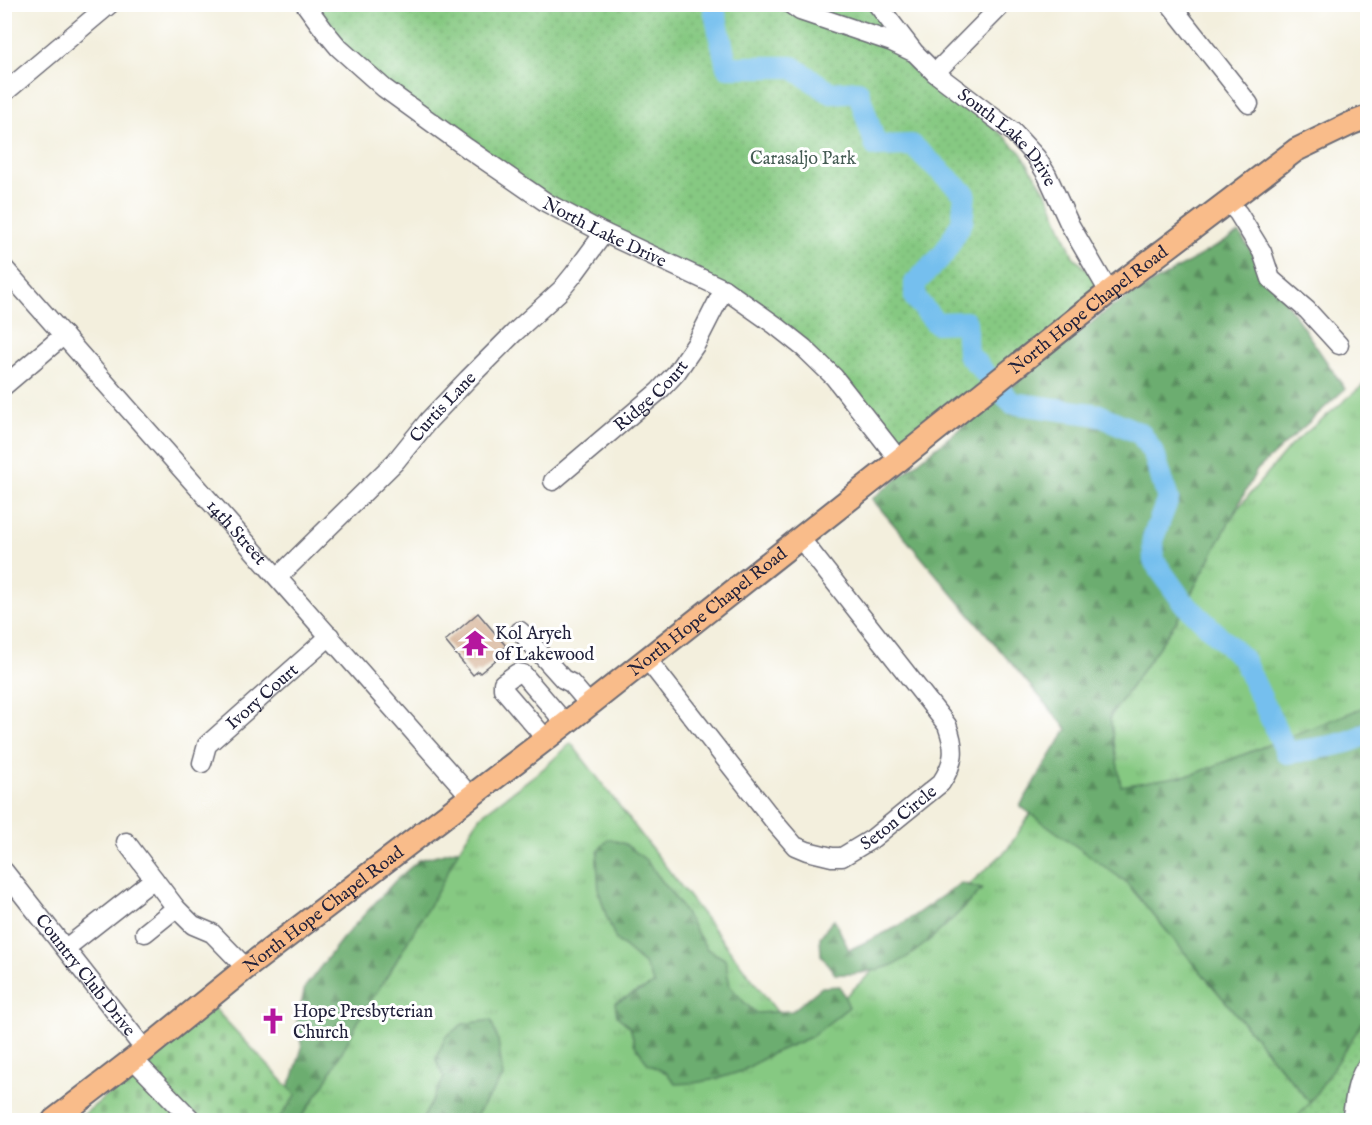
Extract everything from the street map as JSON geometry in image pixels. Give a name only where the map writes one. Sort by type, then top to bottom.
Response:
[{"type":"main road","name":"North Hope Chapel Road","points":[[54,1120],[246,968],[546,739],[1109,292],[1296,150],[1368,117]]},
{"type":"street","points":[[4,93],[110,4]]},
{"type":"street","name":"North Lake Drive","points":[[305,4],[339,48],[384,88],[547,203],[604,233],[724,289],[775,325],[834,377],[899,460]]},
{"type":"street","points":[[790,4],[800,11],[914,52]]},
{"type":"street","name":"South Lake Drive","points":[[877,4],[914,52],[935,73],[1013,132],[1036,157],[1070,225],[1109,292]]},
{"type":"street","points":[[1170,4],[1249,104]]},
{"type":"street","points":[[935,73],[997,7]]},
{"type":"street","points":[[1228,202],[1238,213],[1262,252],[1272,279],[1307,310],[1339,345]]},
{"type":"street","name":"Curtis Lane","points":[[278,576],[395,462],[429,420],[468,379],[561,290],[604,233]]},
{"type":"street","name":"14th Street","points":[[4,268],[471,797]]},
{"type":"street","name":"Ridge Court","points":[[553,481],[659,391],[676,373],[696,344],[724,289]]},
{"type":"street","points":[[4,386],[64,335]]},
{"type":"street","name":"Seton Circle","points":[[647,659],[795,846],[832,857],[842,857],[872,839],[941,783],[953,760],[953,741],[947,725],[800,538]]},
{"type":"street","points":[[520,631],[589,704]]},
{"type":"street","name":"Ivory Court","points":[[202,763],[207,745],[330,636]]},
{"type":"street","points":[[546,739],[503,689],[503,683],[517,673],[523,674],[565,723]]},
{"type":"street","points":[[126,842],[176,908],[193,925],[212,933],[246,968]]},
{"type":"street","name":"Country Club Drive","points":[[4,871],[66,948],[139,1054],[192,1120]]},
{"type":"street","points":[[66,948],[154,879]]},
{"type":"street","points":[[145,933],[176,908]]},
{"type":"street","points":[[1351,1120],[1358,1082],[1368,1064]]},
{"type":"green space","name":"Carasaljo Park","points":[[305,5],[877,5],[943,91],[978,114],[1021,153],[1049,197],[1073,256],[1109,292],[899,460],[775,325],[604,233],[384,88]]},
{"type":"green space","points":[[1239,233],[1345,389],[1257,470],[1176,622],[1110,717],[1121,786],[1194,774],[1367,706],[1367,1045],[1310,1103],[1126,882],[1020,806],[1067,729],[872,499],[1111,307]]},
{"type":"green space","points":[[1367,382],[1367,732],[1126,882],[1310,1103],[1295,1120],[287,1120],[480,816],[544,768],[571,743],[798,1039],[1007,850],[1143,641],[1239,507],[1291,445]]},
{"type":"green space","points":[[609,839],[625,844],[646,860],[678,902],[707,949],[725,959],[730,986],[756,1013],[792,1011],[822,987],[840,986],[849,1007],[811,1037],[771,1054],[742,1071],[717,1079],[675,1084],[667,1073],[648,1064],[635,1045],[630,1027],[617,1016],[615,1003],[654,984],[644,964],[616,940],[606,915],[599,892],[597,859],[599,849]]},
{"type":"green space","points":[[459,849],[439,889],[364,1011],[324,1085],[300,1120],[271,1120],[293,1077],[302,1048],[297,1023],[305,987],[342,939],[395,881],[419,860]]},
{"type":"green space","points":[[961,883],[982,889],[939,932],[901,961],[870,971],[835,974],[821,955],[820,937],[834,919],[849,950],[899,926]]},
{"type":"green space","points":[[214,1008],[296,1095],[278,1120],[77,1120]]},
{"type":"green space","points":[[1367,1016],[1367,1120],[1295,1120],[1310,1103]]},
{"type":"green space","points":[[491,1020],[498,1040],[503,1077],[473,1120],[424,1120],[444,1078],[436,1060],[445,1037],[463,1024]]},
{"type":"building","name":"Kol Aryeh of Lakewood","points":[[478,613],[506,646],[500,651],[503,654],[480,673],[478,671],[473,675],[445,641]]},
{"type":"waterway","points":[[713,4],[727,67],[792,67],[831,93],[858,91],[876,146],[912,145],[965,194],[962,222],[943,255],[915,283],[915,298],[936,323],[966,322],[968,354],[1012,403],[1099,415],[1141,434],[1154,454],[1168,499],[1153,538],[1154,561],[1183,602],[1243,659],[1287,753],[1341,744],[1368,732]]},
{"type":"place","name":"Kol Aryeh of Lakewood","points":[[475,643]]},
{"type":"place","name":"Hope Presbyterian Church","points":[[273,1021]]}]
